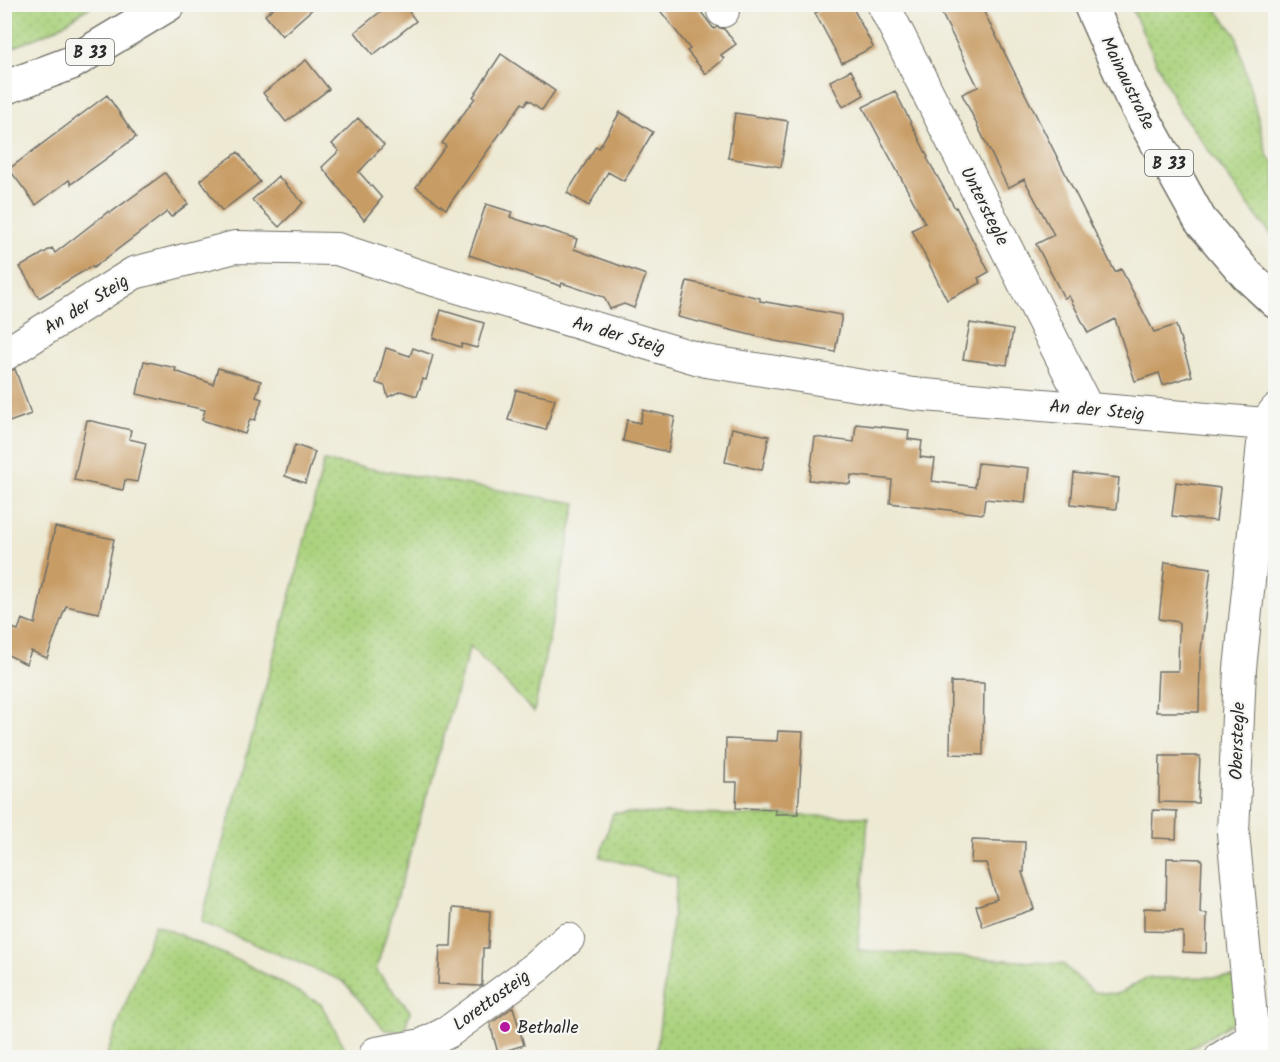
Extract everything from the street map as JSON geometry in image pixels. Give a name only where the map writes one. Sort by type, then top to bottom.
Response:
[{"type":"main road","name":"B 33","points":[[4,88],[71,63],[169,4]]},
{"type":"main road","name":"Mainaustraße","points":[[1090,4],[1131,96],[1200,220],[1247,275],[1275,302]]},
{"type":"street","name":"Unterstegle","points":[[883,4],[1087,408]]},
{"type":"street","name":"An der Steig","points":[[4,355],[134,273],[235,247],[337,249],[706,361],[913,394],[1087,408],[1270,417]]},
{"type":"street","name":"Oberstegle","points":[[1221,1058],[1264,1036],[1233,833],[1240,669],[1270,417]]},
{"type":"street","name":"Lorettosteig","points":[[376,1055],[422,1045],[448,1032],[538,966],[568,939]]},
{"type":"green space","points":[[5,4],[93,5],[54,30],[5,51]]},
{"type":"green space","points":[[1130,5],[1213,5],[1236,35],[1268,157],[1275,164],[1275,239],[1178,108]]},
{"type":"green space","points":[[324,461],[576,503],[534,712],[470,646],[376,970],[410,1011],[404,1032],[385,1030],[343,981],[201,922],[297,572]]},
{"type":"green space","points":[[613,813],[868,817],[858,950],[1063,964],[1093,992],[1118,994],[1146,978],[1240,977],[1240,1018],[1176,1057],[656,1057],[677,877],[600,857]]},
{"type":"green space","points":[[155,924],[244,963],[321,1004],[350,1057],[106,1057]]},
{"type":"building","points":[[278,4],[318,4],[282,36],[265,15]]},
{"type":"building","points":[[390,4],[403,4],[416,21],[373,55],[355,32]]},
{"type":"building","points":[[655,4],[695,4],[714,29],[717,27],[724,29],[736,44],[721,55],[724,59],[706,74],[687,51],[690,49]]},
{"type":"building","points":[[815,4],[851,4],[873,47],[842,63],[815,13],[819,11]]},
{"type":"building","points":[[937,4],[980,4],[1115,272],[1121,269],[1154,332],[1176,325],[1192,376],[1163,385],[1159,373],[1135,381],[1115,319],[1088,333],[1069,296],[1064,298],[1036,244],[1054,235],[1024,179],[1008,188],[962,94],[978,87]]},
{"type":"building","points":[[501,54],[555,91],[542,110],[528,100],[525,105],[522,103],[446,209],[416,187],[446,146],[442,143],[475,98],[473,97]]},
{"type":"building","points":[[306,60],[329,89],[286,122],[263,93]]},
{"type":"building","points":[[851,70],[864,95],[843,107],[830,81]]},
{"type":"building","points":[[895,91],[927,158],[956,207],[989,272],[978,278],[981,283],[947,300],[912,230],[925,223],[863,107]]},
{"type":"building","points":[[107,95],[136,137],[71,184],[69,180],[36,205],[9,169]]},
{"type":"building","points":[[620,112],[653,132],[624,181],[608,172],[589,206],[567,193],[596,146],[599,148]]},
{"type":"building","points":[[735,113],[788,121],[781,167],[728,158]]},
{"type":"building","points":[[358,118],[384,145],[359,172],[382,198],[364,220],[322,167],[339,151],[332,144]]},
{"type":"building","points":[[238,152],[260,182],[222,211],[200,180]]},
{"type":"building","points":[[165,173],[188,204],[171,217],[167,212],[93,268],[92,266],[39,298],[20,267],[52,248],[55,253],[109,211],[110,213]]},
{"type":"building","points":[[278,176],[303,203],[279,227],[252,200]]},
{"type":"building","points":[[486,204],[512,212],[510,217],[577,239],[574,249],[646,275],[634,308],[624,304],[610,309],[604,297],[562,283],[561,286],[469,255]]},
{"type":"building","points":[[687,281],[760,298],[760,301],[842,315],[835,352],[775,341],[678,317]]},
{"type":"building","points":[[441,310],[484,323],[477,348],[462,344],[461,347],[433,338]]},
{"type":"building","points":[[970,323],[1013,330],[1007,365],[963,359]]},
{"type":"building","points":[[386,348],[410,356],[413,348],[433,355],[426,380],[423,379],[417,396],[401,391],[388,397],[385,386],[376,383]]},
{"type":"building","points":[[144,361],[176,368],[175,371],[213,384],[218,368],[261,381],[256,397],[262,399],[255,420],[250,419],[245,434],[202,420],[205,410],[137,394]]},
{"type":"building","points":[[15,369],[31,414],[4,424],[4,373]]},
{"type":"building","points":[[516,390],[555,399],[546,430],[508,420]]},
{"type":"building","points":[[643,410],[675,417],[668,452],[623,441],[627,420],[640,423]]},
{"type":"building","points":[[87,420],[131,430],[129,439],[146,443],[137,482],[125,480],[123,490],[74,480]]},
{"type":"building","points":[[856,424],[909,430],[908,439],[922,441],[920,457],[935,459],[932,481],[975,487],[978,463],[1029,468],[1025,503],[985,499],[983,514],[890,503],[892,480],[851,475],[850,484],[809,480],[815,437],[854,442]]},
{"type":"building","points":[[732,428],[769,436],[762,470],[725,462]]},
{"type":"building","points":[[295,445],[315,452],[305,483],[285,476]]},
{"type":"building","points":[[1074,473],[1119,478],[1116,509],[1071,504]]},
{"type":"building","points":[[1176,482],[1220,488],[1216,521],[1172,516]]},
{"type":"building","points":[[55,527],[114,539],[99,613],[66,606],[47,658],[31,651],[26,664],[4,653],[4,625],[18,630],[22,619],[35,624]]},
{"type":"building","points":[[1165,562],[1211,568],[1200,659],[1199,712],[1156,712],[1158,671],[1178,671],[1179,622],[1159,619]]},
{"type":"building","points":[[951,682],[984,683],[983,755],[950,754]]},
{"type":"building","points":[[778,731],[803,732],[798,814],[775,814],[775,809],[736,808],[737,782],[725,782],[726,739],[777,741]]},
{"type":"building","points":[[1160,756],[1200,756],[1198,803],[1159,802]]},
{"type":"building","points":[[1153,810],[1177,811],[1176,839],[1152,838]]},
{"type":"building","points":[[972,840],[1025,842],[1024,872],[1022,872],[1034,909],[983,927],[976,906],[997,899],[986,863],[971,863]]},
{"type":"building","points":[[1167,858],[1202,859],[1200,913],[1207,914],[1206,953],[1183,952],[1183,932],[1144,931],[1144,908],[1166,909]]},
{"type":"building","points":[[453,908],[490,911],[488,948],[483,948],[482,985],[480,986],[438,984],[440,946],[451,946]]},
{"type":"building","name":"Bethalle","points":[[513,1007],[524,1045],[498,1053],[490,1024]]},
{"type":"place","name":"Bethalle","points":[[505,1027]]}]
